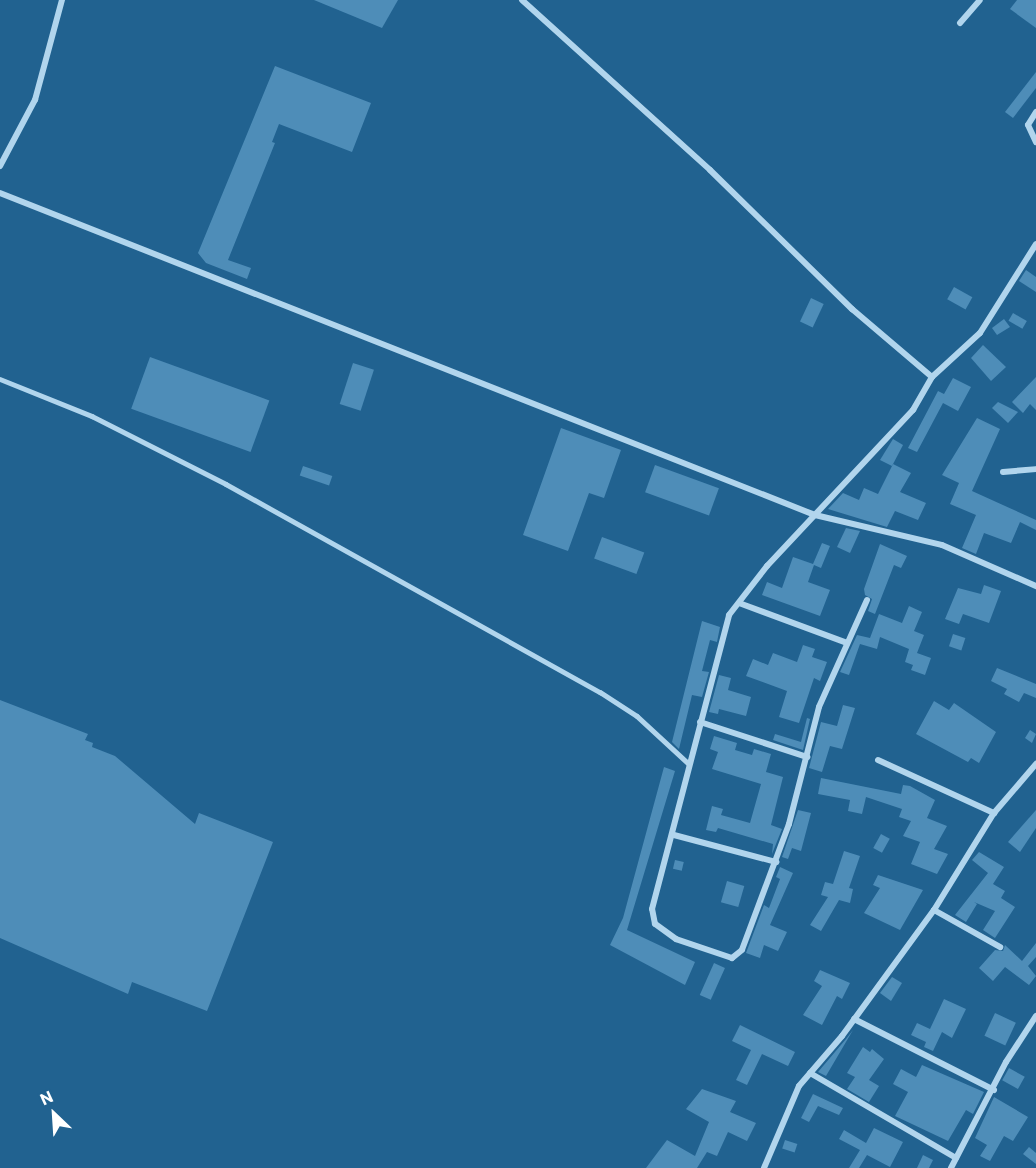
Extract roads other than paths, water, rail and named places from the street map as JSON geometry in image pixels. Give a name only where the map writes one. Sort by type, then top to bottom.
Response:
[{"type":"street","points":[[0,166],[35,99],[62,0]]},
{"type":"street","points":[[522,0],[710,170],[852,309],[932,377]]},
{"type":"street","points":[[960,23],[980,0]]},
{"type":"street","points":[[1036,112],[1028,125],[1036,142]]},
{"type":"street","points":[[0,193],[815,515],[942,545],[1036,586]]},
{"type":"street","points":[[867,600],[819,707],[807,757],[776,862],[742,950],[732,958],[676,939],[655,924],[652,909],[674,835],[722,632],[739,603],[767,566],[913,410],[932,377],[980,333],[1036,244]]},
{"type":"street","points":[[1003,472],[1036,469]]},
{"type":"street","points":[[739,603],[847,643]]},
{"type":"street","points":[[700,722],[807,757]]},
{"type":"street","points":[[878,760],[994,813]]},
{"type":"street","points":[[765,1168],[791,1102],[810,1073],[854,1019],[934,910],[994,813],[1036,764]]},
{"type":"street","points":[[674,835],[776,862]]},
{"type":"street","points":[[934,910],[1000,947]]},
{"type":"street","points":[[951,1168],[1036,1016]]},
{"type":"street","points":[[854,1019],[994,1090]]},
{"type":"street","points":[[810,1073],[956,1158]]},
{"type":"lane","points":[[0,379],[92,416],[226,484],[600,692],[637,716],[689,764]]}]
